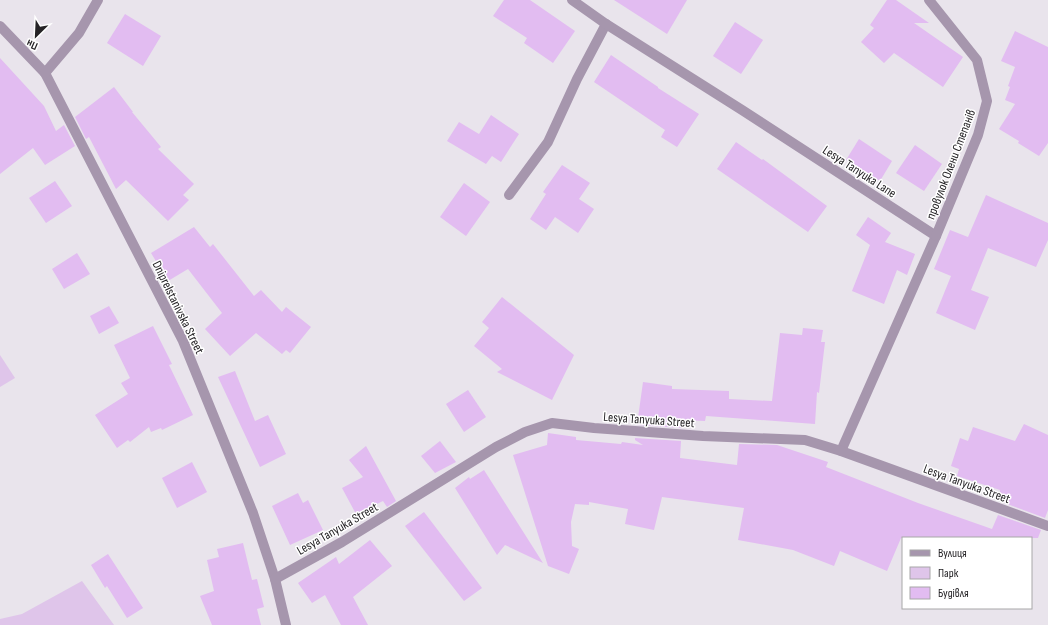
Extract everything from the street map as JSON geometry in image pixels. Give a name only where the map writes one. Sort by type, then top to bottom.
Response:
[{"type":"street","points":[[45,74],[79,33],[98,0]]},
{"type":"street","name":"Lesya Tanyuka Lane","points":[[572,0],[606,24],[936,236]]},
{"type":"street","name":"провулок Олени Степанів","points":[[929,0],[977,60],[987,102],[978,135],[936,236]]},
{"type":"street","points":[[509,195],[548,142],[577,79],[606,24]]},
{"type":"street","name":"Dniprelstanivska Street","points":[[0,26],[45,74],[183,341],[253,513],[275,579],[286,625]]},
{"type":"street","points":[[841,452],[936,236]]},
{"type":"street","name":"Lesya Tanyuka Street","points":[[275,579],[342,542],[496,447],[525,432],[552,423],[594,428],[703,436],[806,440],[1048,526]]},
{"type":"green space","points":[[0,355],[15,378],[0,387]]},
{"type":"green space","points":[[82,581],[114,625],[0,625],[0,619],[22,614]]},
{"type":"building","points":[[504,0],[530,0],[575,31],[553,63],[524,43],[527,38],[493,16]]},
{"type":"building","points":[[614,0],[687,0],[667,34]]},
{"type":"building","points":[[887,0],[896,0],[929,23],[914,23],[963,57],[943,87],[894,53],[884,63],[861,42],[874,28],[870,25]]},
{"type":"building","points":[[125,14],[161,36],[143,66],[107,43]]},
{"type":"building","points":[[735,22],[763,40],[741,74],[713,56]]},
{"type":"building","points":[[1015,31],[1048,47],[1048,143],[1039,156],[1018,143],[1019,141],[999,129],[1015,104],[1005,100],[1015,67],[1001,61]]},
{"type":"building","points":[[611,55],[658,88],[699,114],[677,147],[661,137],[665,130],[594,82]]},
{"type":"building","points":[[0,58],[44,106],[56,131],[64,125],[75,146],[45,165],[33,148],[0,174]]},
{"type":"building","points":[[114,87],[132,112],[161,147],[158,149],[194,184],[183,195],[189,200],[168,221],[126,180],[116,189],[89,137],[86,139],[75,117]]},
{"type":"building","points":[[491,115],[519,134],[501,162],[492,156],[486,164],[447,141],[459,122],[479,134]]},
{"type":"building","points":[[859,139],[892,161],[880,181],[846,160]]},
{"type":"building","points":[[736,142],[762,160],[763,159],[827,206],[808,232],[717,169]]},
{"type":"building","points":[[915,145],[942,164],[924,191],[896,173]]},
{"type":"building","points":[[562,165],[590,183],[579,199],[594,209],[578,233],[555,217],[546,230],[530,219],[546,194],[543,192]]},
{"type":"building","points":[[55,181],[72,206],[46,223],[29,198]]},
{"type":"building","points":[[464,183],[490,202],[466,236],[440,217]]},
{"type":"building","points":[[986,195],[1048,223],[1048,240],[1036,267],[988,248],[971,290],[989,297],[975,330],[936,313],[951,276],[934,269],[950,230],[968,237]]},
{"type":"building","points":[[868,217],[891,233],[885,242],[915,254],[907,275],[897,270],[884,304],[852,291],[870,245],[856,235]]},
{"type":"building","points":[[194,227],[210,247],[213,244],[254,296],[261,290],[282,312],[286,307],[311,327],[290,353],[286,350],[282,354],[256,333],[230,356],[205,329],[222,313],[188,269],[168,281],[151,253]]},
{"type":"building","points":[[77,253],[90,274],[64,289],[52,269]]},
{"type":"building","points":[[502,297],[574,355],[552,400],[497,372],[502,369],[474,346],[489,328],[482,322]]},
{"type":"building","points":[[109,306],[119,323],[99,334],[90,316]]},
{"type":"building","points":[[153,326],[172,364],[169,365],[193,415],[162,430],[161,428],[151,432],[149,427],[130,442],[128,440],[117,448],[95,415],[128,394],[121,383],[130,378],[114,345]]},
{"type":"building","points":[[803,328],[823,330],[821,342],[825,342],[819,393],[817,392],[815,424],[706,416],[705,421],[683,420],[682,428],[637,425],[643,382],[672,386],[672,389],[729,391],[729,399],[772,401],[780,333],[802,335]]},
{"type":"building","points":[[235,371],[255,421],[268,415],[286,454],[260,467],[218,377]]},
{"type":"building","points":[[468,390],[486,417],[464,432],[446,404]]},
{"type":"building","points":[[1024,424],[1048,435],[1048,510],[1045,518],[1002,502],[1005,495],[1000,493],[1000,490],[957,476],[959,469],[951,466],[960,438],[968,441],[973,427],[1015,441]]},
{"type":"building","points":[[548,433],[576,437],[576,440],[621,444],[622,442],[643,445],[635,440],[635,438],[681,441],[680,458],[737,465],[739,444],[777,445],[828,462],[826,467],[918,503],[992,529],[998,515],[1041,530],[1038,538],[902,537],[887,571],[840,551],[834,566],[793,550],[738,540],[744,508],[662,497],[654,530],[625,524],[628,509],[589,502],[589,505],[575,504],[571,522],[572,546],[579,549],[569,574],[548,566],[513,455],[547,445]]},
{"type":"building","points":[[440,441],[456,462],[435,473],[421,456]]},
{"type":"building","points":[[366,446],[396,501],[387,507],[383,501],[356,514],[342,488],[363,477],[349,460]]},
{"type":"building","points":[[192,462],[207,492],[177,508],[162,478]]},
{"type":"building","points":[[484,470],[543,563],[505,545],[497,555],[455,488],[469,477],[470,479]]},
{"type":"building","points":[[298,493],[303,503],[308,500],[323,530],[290,545],[272,506]]},
{"type":"building","points":[[424,512],[482,588],[464,601],[405,526]]},
{"type":"building","points":[[370,540],[392,566],[353,597],[368,625],[341,625],[325,595],[312,603],[298,583],[336,557],[339,564]]},
{"type":"building","points":[[243,543],[252,580],[257,579],[264,607],[257,609],[261,625],[212,625],[200,596],[214,591],[207,560],[219,557],[217,549]]},
{"type":"building","points":[[108,554],[143,608],[127,618],[107,586],[105,588],[91,565]]}]
